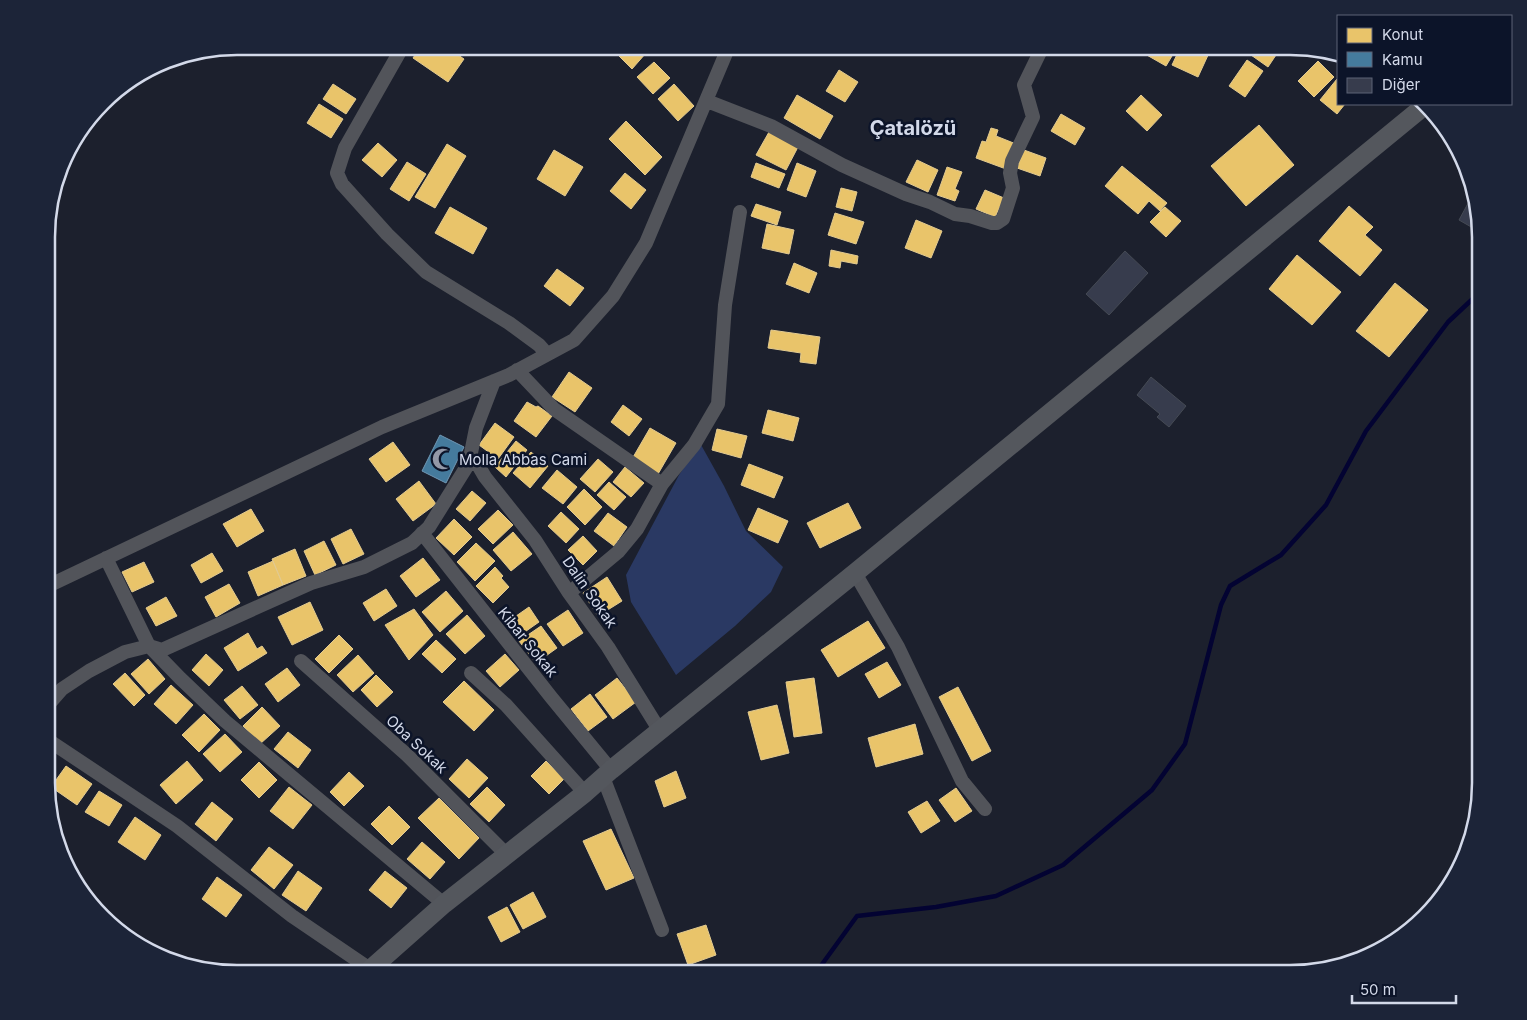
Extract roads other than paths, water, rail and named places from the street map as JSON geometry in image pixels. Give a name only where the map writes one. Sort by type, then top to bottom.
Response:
[{"type":"main road","points":[[374,965],[444,904],[585,793],[856,572],[1413,109]]},
{"type":"street","points":[[399,55],[345,148],[337,173],[342,184],[387,234],[426,272],[509,323],[547,354]]},
{"type":"street","points":[[55,583],[382,427],[494,381],[574,340],[613,296],[646,243],[726,55]]},
{"type":"street","points":[[707,101],[771,126],[842,165],[906,194],[930,202],[955,214],[997,223],[1003,219],[1013,188],[1010,173],[1012,161],[1033,117],[1024,86],[1039,55]]},
{"type":"street","points":[[570,592],[618,552],[637,529],[662,484],[694,445],[718,404],[725,305],[740,212]]},
{"type":"street","points":[[517,370],[554,409],[662,484]]},
{"type":"street","points":[[55,698],[62,689],[89,671],[125,652],[149,646],[162,650],[311,583],[364,567],[412,543],[429,527],[469,463],[476,428],[494,381]]},
{"type":"street","name":"Dalin Sokak","points":[[469,463],[478,466],[535,540],[608,647],[660,732]]},
{"type":"street","name":"Kibar Sokak","points":[[422,534],[545,690],[607,774],[662,930]]},
{"type":"street","points":[[106,558],[149,646],[180,678],[225,721],[444,904]]},
{"type":"street","points":[[856,572],[898,647],[962,781],[985,809]]},
{"type":"street","name":"Oba Sokak","points":[[301,661],[407,755],[507,855]]},
{"type":"street","points":[[471,673],[506,705],[585,793]]},
{"type":"street","points":[[55,745],[177,826],[292,916],[359,965]]},
{"type":"waterway","points":[[822,965],[857,916],[936,907],[996,896],[1063,865],[1152,790],[1185,744],[1221,605],[1230,586],[1281,555],[1326,505],[1366,431],[1448,322],[1472,300]]},
{"type":"place","name":"Molla Abbas Cami","points":[[443,459]]},
{"type":"district","name":"Çatalözü","points":[[913,128]]}]
